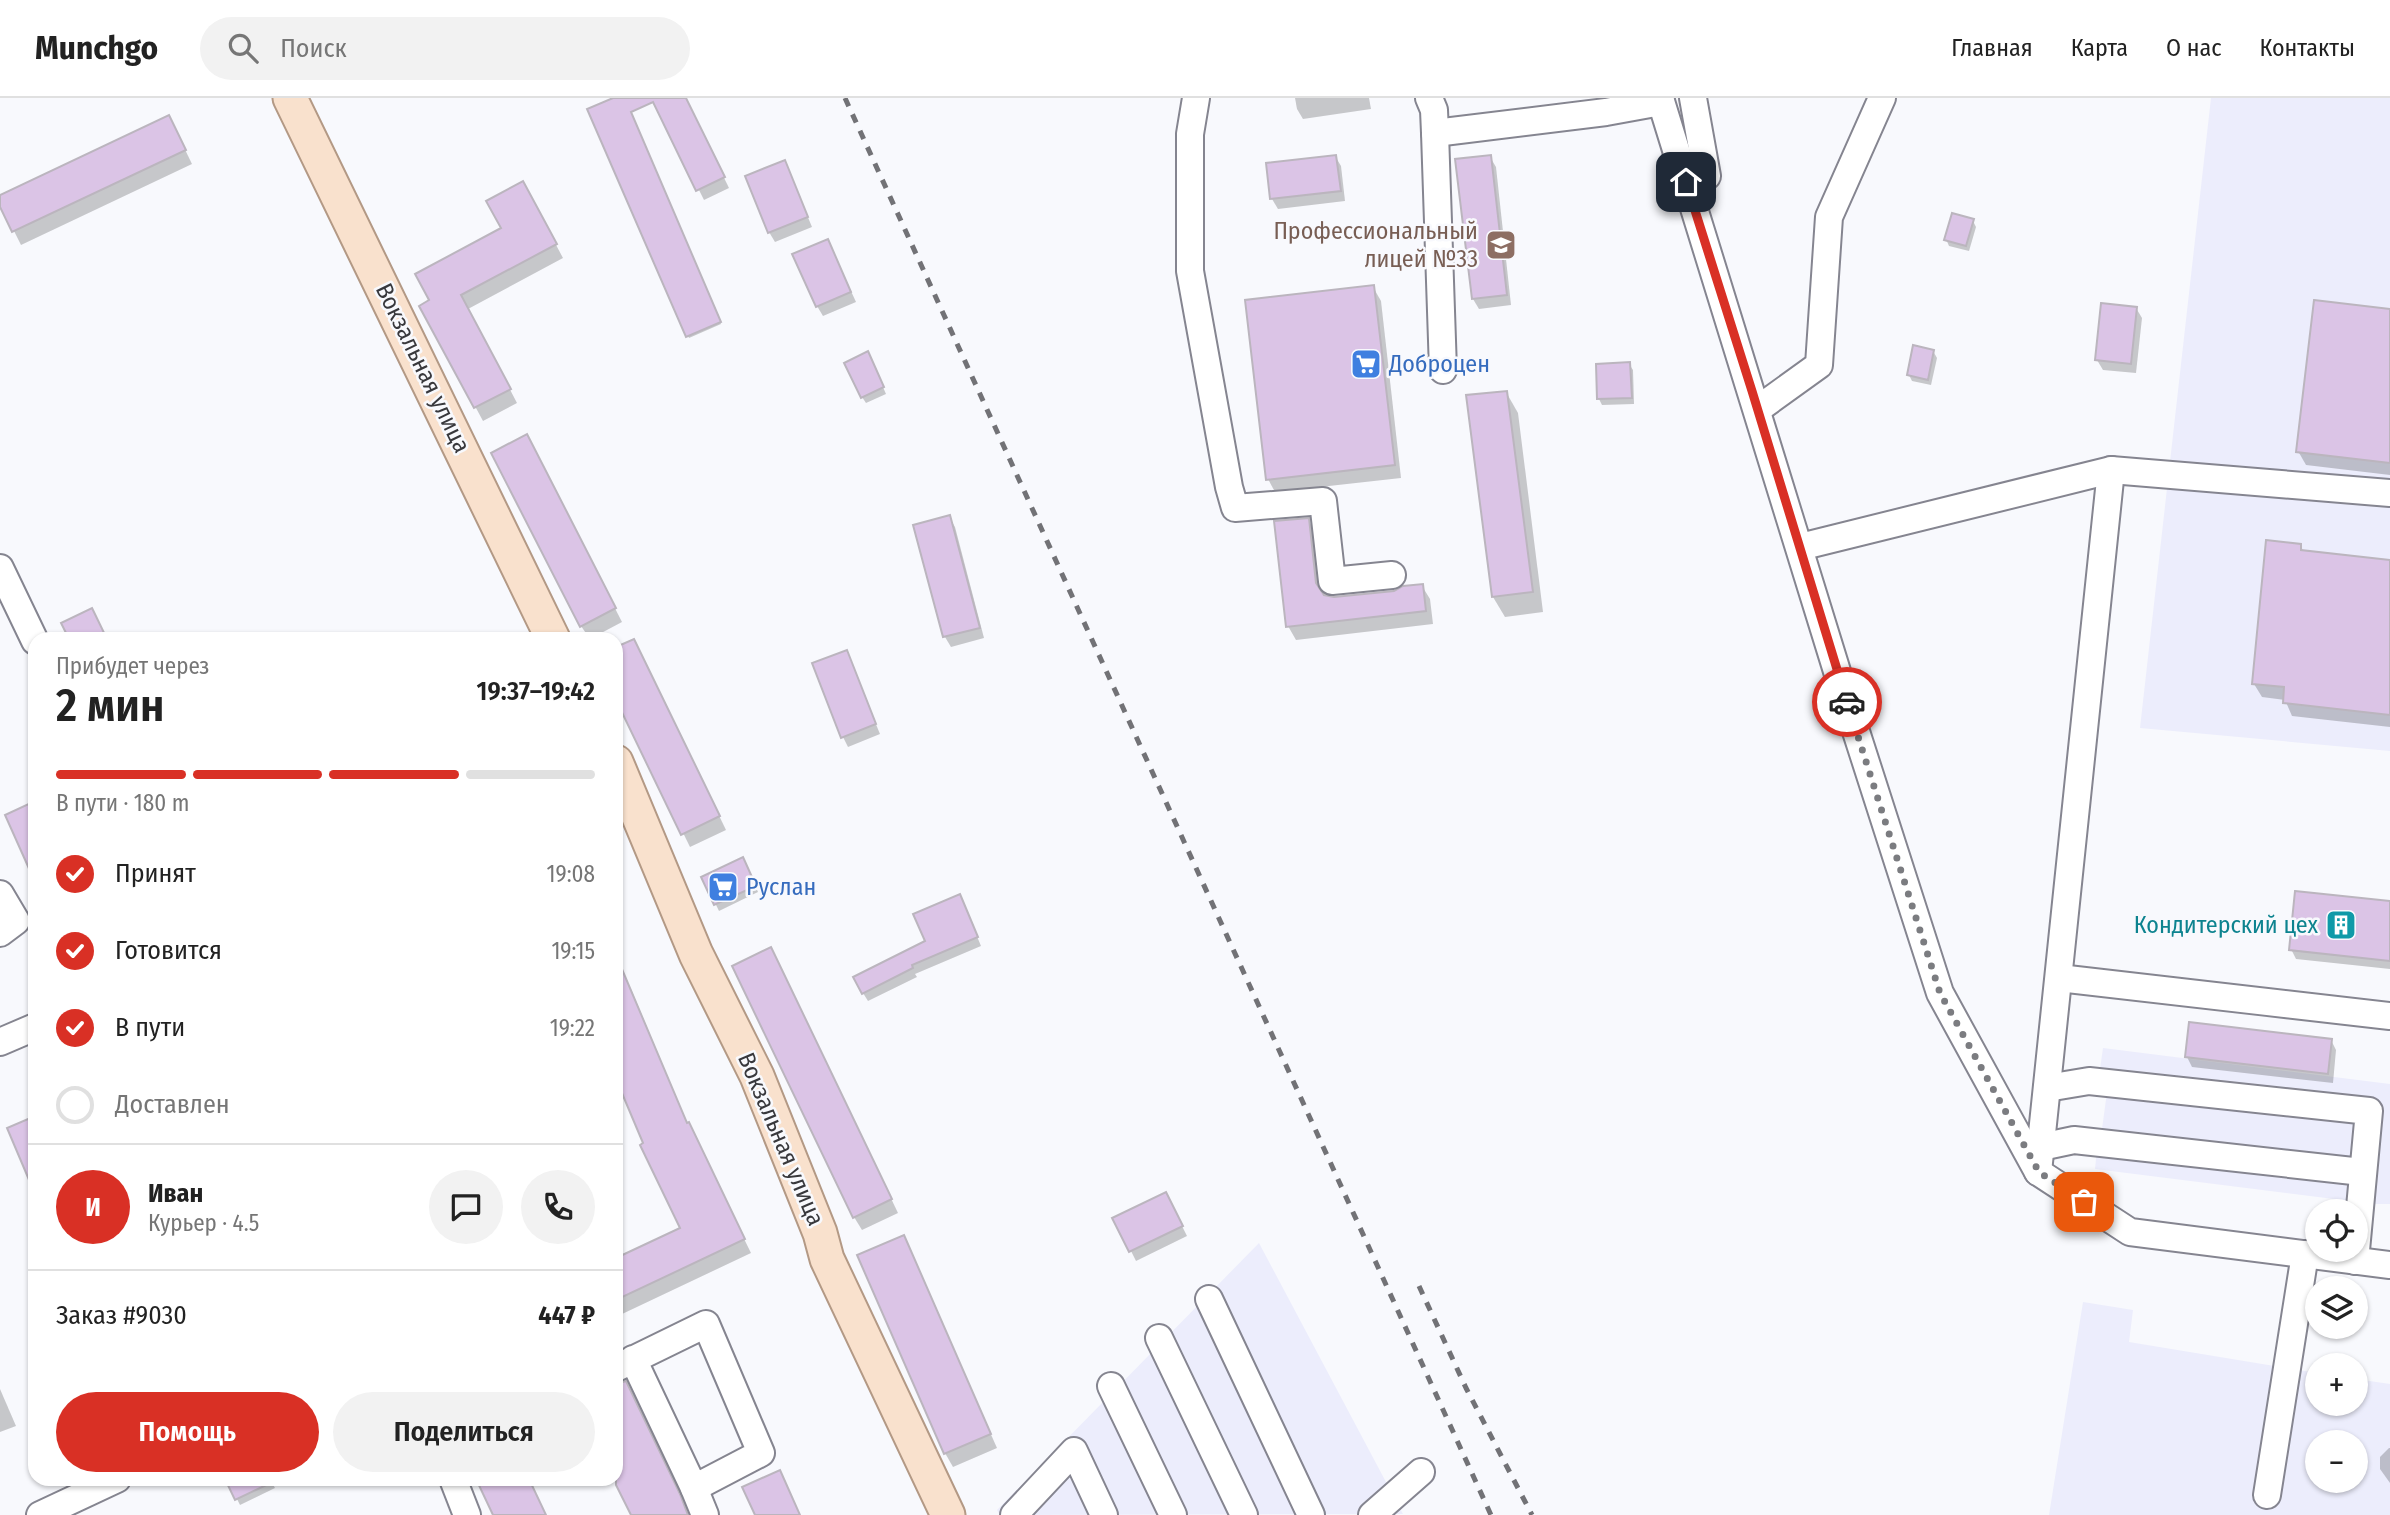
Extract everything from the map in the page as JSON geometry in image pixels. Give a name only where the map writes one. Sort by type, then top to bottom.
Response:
[{"type":"main road","name":"Вокзальная улица","points":[[290,98],[550,632]]},
{"type":"main road","name":"Вокзальная улица","points":[[623,779],[696,954],[757,1076],[820,1233],[827,1259],[948,1515]]},
{"type":"street","points":[[1196,98],[1190,134],[1190,271],[1235,508],[1323,500],[1332,581],[1392,575]]},
{"type":"street","points":[[1430,98],[1434,110],[1443,370]]},
{"type":"street","points":[[1686,182],[1707,176],[1693,98]]},
{"type":"street","points":[[1758,409],[1819,365],[1829,217],[1882,98]]},
{"type":"street","points":[[1435,133],[1606,113],[1660,100],[1758,409],[1844,694],[1940,993],[2040,1159],[2130,1232],[2305,1254],[2267,1495]]},
{"type":"street","points":[[1800,547],[2111,470],[2390,493]]},
{"type":"street","points":[[2040,1159],[2111,470]]},
{"type":"street","points":[[0,568],[31,632]]},
{"type":"street","points":[[0,894],[16,921],[0,933]]},
{"type":"street","points":[[2059,978],[2390,1016]]},
{"type":"street","points":[[0,1042],[28,1030]]},
{"type":"street","points":[[2047,1088],[2089,1081],[2369,1111],[2360,1199]]},
{"type":"street","points":[[2040,1159],[2074,1140],[2362,1172]]},
{"type":"street","points":[[2364,1262],[2390,1265]]},
{"type":"street","points":[[1209,1299],[1311,1515]]},
{"type":"street","points":[[694,1488],[761,1453],[706,1324],[624,1363],[694,1488],[705,1515]]},
{"type":"street","points":[[1159,1338],[1244,1515]]},
{"type":"street","points":[[1111,1386],[1173,1515]]},
{"type":"street","points":[[1014,1515],[1074,1451],[1104,1515]]},
{"type":"street","points":[[1372,1515],[1421,1472]]},
{"type":"street","points":[[40,1515],[102,1486]]},
{"type":"street","points":[[456,1486],[467,1515]]},
{"type":"shaded area","points":[[2211,98],[2390,98],[2390,751],[2140,728]]},
{"type":"shaded area","points":[[2103,1048],[2390,1084],[2390,1204],[2372,1204],[2381,1103],[2100,1069]]},
{"type":"shaded area","points":[[2107,1092],[2359,1121],[2354,1158],[2102,1129]]},
{"type":"shaded area","points":[[2097,1149],[2353,1182],[2350,1199],[2334,1199],[2095,1169]]},
{"type":"shaded area","points":[[1259,1243],[1403,1514],[1000,1515],[997,1510]]},
{"type":"shaded area","points":[[2083,1302],[2133,1310],[2129,1342],[2305,1371],[2305,1416],[2368,1416],[2368,1381],[2390,1384],[2390,1515],[2049,1515]]},
{"type":"building","points":[[613,98],[686,98],[725,177],[696,191],[653,102],[631,112],[721,322],[686,337],[587,109]]},
{"type":"building","points":[[169,115],[186,150],[12,232],[0,207],[0,195]]},
{"type":"building","points":[[1336,155],[1341,191],[1270,199],[1266,163]]},
{"type":"building","points":[[1491,155],[1507,295],[1472,299],[1455,159]]},
{"type":"building","points":[[785,160],[808,217],[768,233],[745,176]]},
{"type":"building","points":[[523,181],[557,244],[461,295],[511,389],[474,408],[419,306],[429,300],[415,274],[501,228],[486,201]]},
{"type":"building","points":[[1952,213],[1974,219],[1966,246],[1944,240]]},
{"type":"building","points":[[828,239],[851,292],[816,307],[792,254]]},
{"type":"building","points":[[1374,285],[1395,465],[1266,480],[1245,300]]},
{"type":"building","points":[[2314,300],[2390,309],[2390,463],[2296,452]]},
{"type":"building","points":[[2101,303],[2137,307],[2131,364],[2095,360]]},
{"type":"building","points":[[1913,345],[1934,350],[1928,380],[1907,375]]},
{"type":"building","points":[[868,351],[884,387],[861,398],[844,363]]},
{"type":"building","points":[[1630,362],[1632,398],[1597,399],[1596,364]]},
{"type":"building","points":[[1507,391],[1533,592],[1492,597],[1466,395]]},
{"type":"building","points":[[527,434],[616,608],[580,627],[491,453]]},
{"type":"building","points":[[950,515],[980,628],[943,637],[913,525]]},
{"type":"building","points":[[1309,518],[1316,583],[1324,595],[1334,597],[1394,591],[1403,586],[1423,584],[1426,611],[1286,627],[1274,521]]},
{"type":"building","points":[[2266,540],[2301,544],[2301,550],[2390,560],[2390,715],[2283,703],[2284,687],[2252,684]]},
{"type":"building","points":[[92,608],[104,632],[66,632],[61,623]]},
{"type":"building","points":[[634,639],[720,816],[681,835],[623,715],[623,644]]},
{"type":"building","points":[[847,650],[876,724],[841,738],[812,663]]},
{"type":"building","points":[[28,804],[28,866],[5,815]]},
{"type":"building","points":[[743,857],[756,886],[714,905],[701,877]]},
{"type":"building","name":"Кондитерский цех","points":[[2295,891],[2390,901],[2390,961],[2289,950]]},
{"type":"building","points":[[960,894],[978,937],[912,965],[913,968],[862,994],[853,977],[925,941],[913,914]]},
{"type":"building","points":[[771,947],[892,1199],[853,1218],[732,966]]},
{"type":"building","points":[[623,972],[687,1123],[689,1122],[745,1239],[623,1297],[623,1255],[680,1228],[640,1145],[643,1143],[623,1096]]},
{"type":"building","points":[[2189,1022],[2332,1039],[2328,1074],[2185,1057]]},
{"type":"building","points":[[28,1119],[28,1178],[7,1128]]},
{"type":"building","points":[[1166,1192],[1183,1226],[1129,1252],[1112,1218]]},
{"type":"building","points":[[904,1235],[991,1434],[944,1454],[857,1255]]},
{"type":"building","points":[[626,1381],[688,1515],[631,1515],[616,1486],[623,1486],[623,1382]]},
{"type":"building","points":[[780,1470],[800,1515],[755,1515],[742,1487]]},
{"type":"building","points":[[228,1486],[264,1486],[235,1500]]},
{"type":"building","points":[[479,1486],[532,1486],[546,1515],[493,1515]]},
{"type":"railway","points":[[845,98],[1491,1515]]},
{"type":"railway","points":[[1419,1286],[1466,1388],[1532,1515]]},
{"type":"way so far","points":[[1847,702],[1940,993],[2039,1172],[2084,1202]]},
{"type":"place","name":"Профессиональный лицей №33","points":[[1501,245]]},
{"type":"place","name":"Доброцен","points":[[1366,364]]},
{"type":"place","name":"Руслан","points":[[723,887]]},
{"type":"place","name":"Кондитерский цех","points":[[2341,925]]},
{"type":"route","points":[[1686,182],[1847,702]]}]
